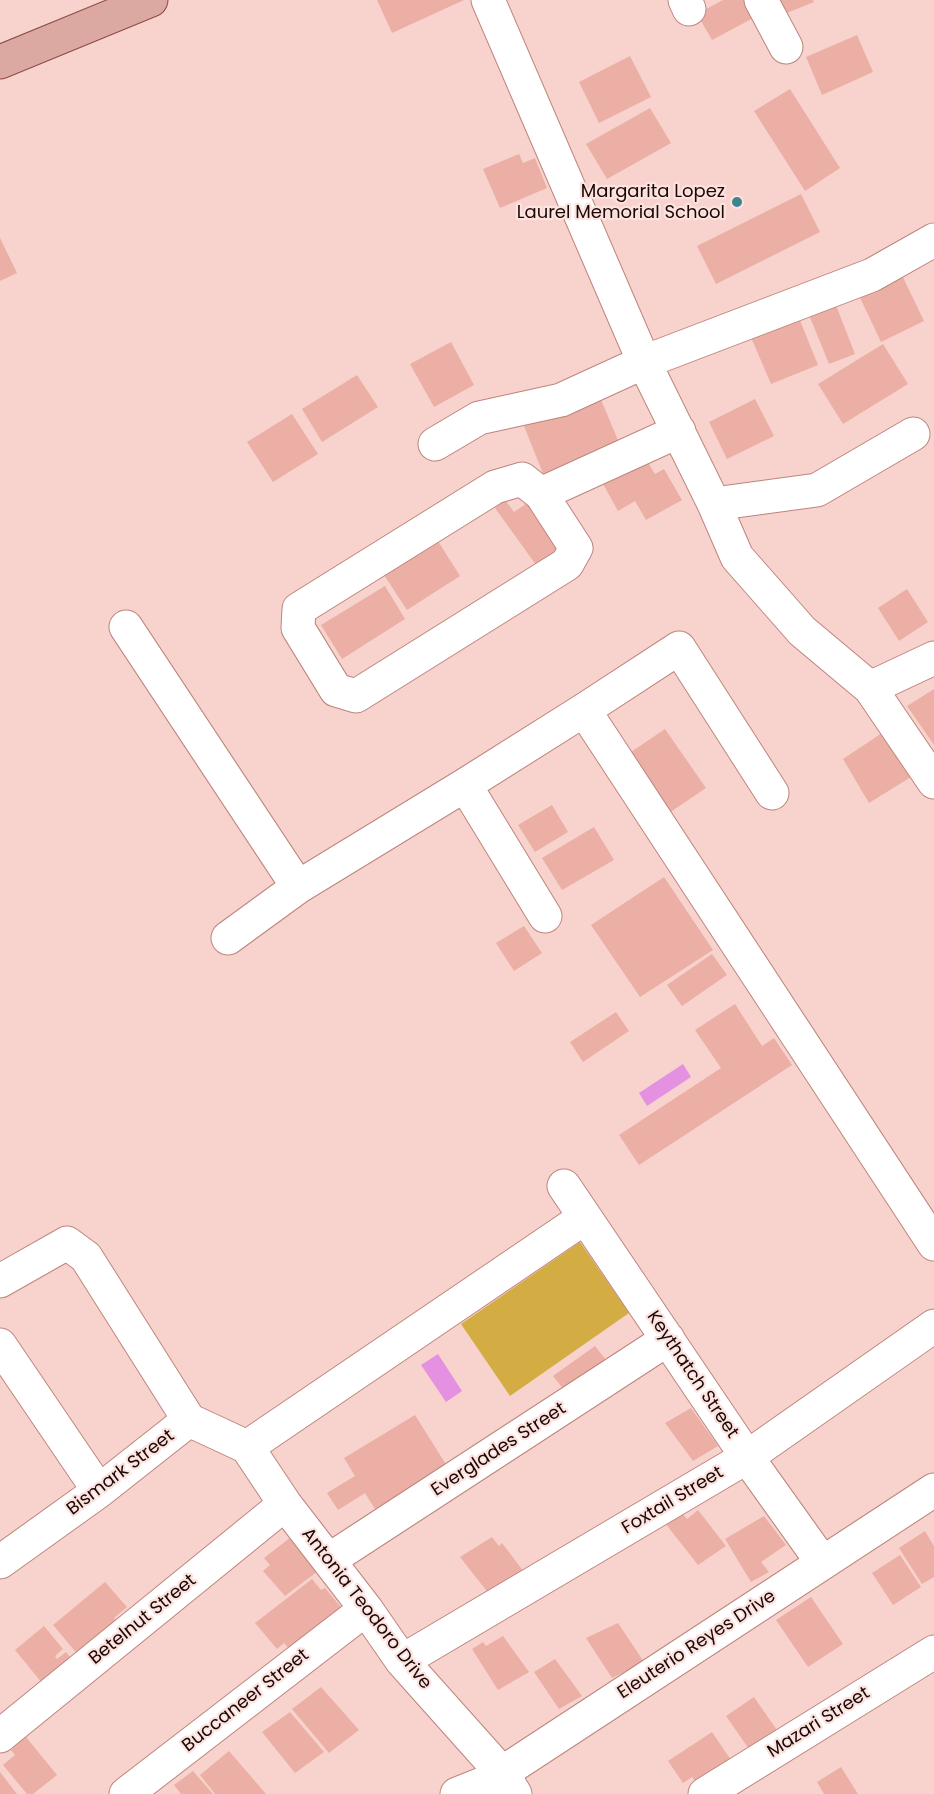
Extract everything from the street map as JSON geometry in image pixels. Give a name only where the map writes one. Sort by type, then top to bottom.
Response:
[{"type":"main road","points":[[0,62],[117,7],[151,0]]},
{"type":"street","points":[[488,0],[644,362],[714,504],[737,557],[802,631],[870,688],[934,782]]},
{"type":"street","points":[[761,0],[786,47]]},
{"type":"street","points":[[435,444],[479,418],[561,400],[644,362],[872,275],[934,240]]},
{"type":"street","points":[[541,494],[679,431]]},
{"type":"street","points":[[714,504],[817,490],[912,434]]},
{"type":"street","points":[[522,479],[541,494],[576,548],[567,564],[356,696],[336,690],[298,628],[300,609],[495,487],[522,479]]},
{"type":"street","points":[[126,627],[298,888]]},
{"type":"street","points":[[228,938],[298,888],[584,710],[678,648],[772,793]]},
{"type":"street","points":[[870,688],[934,658]]},
{"type":"street","points":[[584,710],[934,1244]]},
{"type":"street","points":[[465,785],[545,916]]},
{"type":"street","name":"Keythatch Street","points":[[564,1186],[747,1457],[822,1562]]},
{"type":"street","points":[[247,1447],[585,1218]]},
{"type":"street","points":[[0,1281],[67,1243],[86,1257],[189,1420]]},
{"type":"street","name":"Foxtail Street","points":[[402,1661],[747,1457],[934,1326]]},
{"type":"street","name":"Everglades Street","points":[[329,1560],[668,1339]]},
{"type":"street","points":[[0,1345],[99,1491]]},
{"type":"street","name":"Bismark Street","points":[[0,1562],[99,1491],[189,1420],[247,1447]]},
{"type":"street","name":"Antonia Teodoro Drive","points":[[247,1447],[285,1504],[366,1609],[402,1661],[509,1784]]},
{"type":"street","name":"Eleuterio Reyes Drive","points":[[457,1794],[492,1780],[509,1784],[822,1562],[930,1502]]},
{"type":"street","name":"Betelnut Street","points":[[0,1736],[285,1504]]},
{"type":"street","name":"Buccaneer Street","points":[[126,1794],[366,1609]]},
{"type":"street","name":"Mazari Street","points":[[705,1794],[934,1652]]},
{"type":"shaded area","points":[[683,1064],[691,1077],[647,1106],[639,1093]]},
{"type":"shaded area","points":[[580,1242],[629,1313],[510,1396],[461,1324]]},
{"type":"shaded area","points":[[438,1354],[462,1391],[446,1402],[421,1365]]},
{"type":"building","points":[[377,0],[464,0],[392,33]]},
{"type":"building","points":[[723,0],[748,0],[757,16],[712,40],[697,14]]},
{"type":"building","points":[[770,0],[813,0],[814,2],[777,17]]},
{"type":"building","points":[[857,35],[873,72],[822,95],[806,57]]},
{"type":"building","points":[[630,56],[651,97],[599,123],[579,82]]},
{"type":"building","points":[[790,89],[840,168],[805,191],[754,111]]},
{"type":"building","points":[[650,108],[671,143],[607,179],[586,144]]},
{"type":"building","points":[[519,154],[523,163],[535,158],[547,188],[500,208],[483,169]]},
{"type":"building","points":[[801,194],[820,232],[716,284],[697,246]]},
{"type":"building","points":[[0,238],[17,273],[0,281]]},
{"type":"building","points":[[898,267],[924,321],[881,342],[855,287]]},
{"type":"building","points":[[832,295],[855,354],[829,364],[805,305]]},
{"type":"building","points":[[795,308],[818,365],[771,384],[747,328]]},
{"type":"building","points":[[451,342],[474,385],[434,407],[410,364]]},
{"type":"building","points":[[883,344],[908,384],[843,424],[818,384]]},
{"type":"building","points":[[357,375],[378,407],[322,442],[302,409]]},
{"type":"building","points":[[597,390],[620,445],[544,476],[522,421]]},
{"type":"building","points":[[755,399],[774,436],[727,459],[709,422]]},
{"type":"building","points":[[292,414],[318,454],[273,482],[247,442]]},
{"type":"building","points":[[646,459],[655,474],[664,469],[682,500],[646,520],[635,501],[618,511],[603,484]]},
{"type":"building","points":[[505,500],[514,512],[530,501],[565,549],[539,569],[495,508]]},
{"type":"building","points":[[438,541],[460,576],[407,610],[384,575]]},
{"type":"building","points":[[385,586],[405,619],[342,659],[321,625]]},
{"type":"building","points":[[907,589],[928,622],[899,641],[878,608]]},
{"type":"building","points":[[934,689],[934,745],[907,706]]},
{"type":"building","points":[[665,729],[706,788],[669,813],[628,754]]},
{"type":"building","points":[[882,733],[911,777],[869,803],[843,759]]},
{"type":"building","points":[[552,805],[568,832],[535,852],[518,825]]},
{"type":"building","points":[[594,827],[614,860],[562,890],[542,858]]},
{"type":"building","points":[[664,877],[713,950],[640,997],[591,925]]},
{"type":"building","points":[[524,926],[542,953],[514,971],[496,943]]},
{"type":"building","points":[[712,954],[727,975],[682,1006],[667,985]]},
{"type":"building","points":[[735,1004],[762,1046],[774,1038],[792,1065],[639,1165],[619,1135],[721,1068],[695,1030]]},
{"type":"building","points":[[616,1012],[629,1031],[583,1062],[570,1042]]},
{"type":"building","points":[[595,1346],[610,1365],[568,1395],[553,1376]]},
{"type":"building","points":[[691,1408],[718,1446],[693,1461],[665,1423]]},
{"type":"building","points":[[415,1415],[447,1466],[375,1509],[365,1493],[338,1510],[327,1493],[355,1476],[344,1458]]},
{"type":"building","points":[[698,1510],[726,1546],[698,1565],[665,1523],[681,1512],[687,1519]]},
{"type":"building","points":[[764,1516],[786,1545],[761,1562],[769,1572],[751,1582],[725,1539]]},
{"type":"building","points":[[925,1531],[934,1546],[934,1577],[922,1584],[899,1548]]},
{"type":"building","points":[[291,1537],[318,1571],[285,1596],[263,1571],[270,1565],[264,1558]]},
{"type":"building","points":[[492,1537],[499,1546],[502,1543],[527,1576],[493,1599],[460,1557]]},
{"type":"building","points":[[900,1555],[921,1587],[893,1605],[872,1573]]},
{"type":"building","points":[[312,1579],[321,1590],[325,1588],[345,1612],[292,1652],[284,1643],[277,1649],[255,1623]]},
{"type":"building","points":[[105,1582],[127,1607],[114,1618],[119,1625],[80,1657],[53,1625]]},
{"type":"building","points":[[811,1597],[843,1644],[808,1667],[776,1620]]},
{"type":"building","points":[[618,1623],[644,1662],[612,1678],[586,1638]]},
{"type":"building","points":[[44,1626],[63,1649],[55,1656],[57,1659],[66,1652],[76,1665],[47,1689],[15,1650]]},
{"type":"building","points":[[503,1636],[529,1672],[498,1690],[472,1649],[483,1642],[486,1646]]},
{"type":"building","points":[[555,1659],[582,1696],[559,1709],[534,1672]]},
{"type":"building","points":[[321,1687],[359,1730],[329,1753],[292,1709]]},
{"type":"building","points":[[754,1697],[779,1733],[751,1752],[726,1716]]},
{"type":"building","points":[[290,1712],[324,1752],[295,1773],[262,1732]]},
{"type":"building","points":[[712,1732],[737,1769],[701,1792],[692,1777],[683,1783],[668,1761]]},
{"type":"building","points":[[26,1737],[57,1775],[33,1794],[27,1794],[3,1765],[15,1755],[11,1750]]},
{"type":"building","points":[[229,1751],[266,1794],[215,1794],[200,1775]]},
{"type":"building","points":[[841,1767],[858,1794],[824,1794],[817,1782]]},
{"type":"building","points":[[193,1771],[213,1794],[181,1794],[174,1785]]},
{"type":"building","points":[[0,1772],[17,1794],[0,1794]]},
{"type":"place","name":"Margarita Lopez Laurel Memorial School","points":[[737,202]]}]
